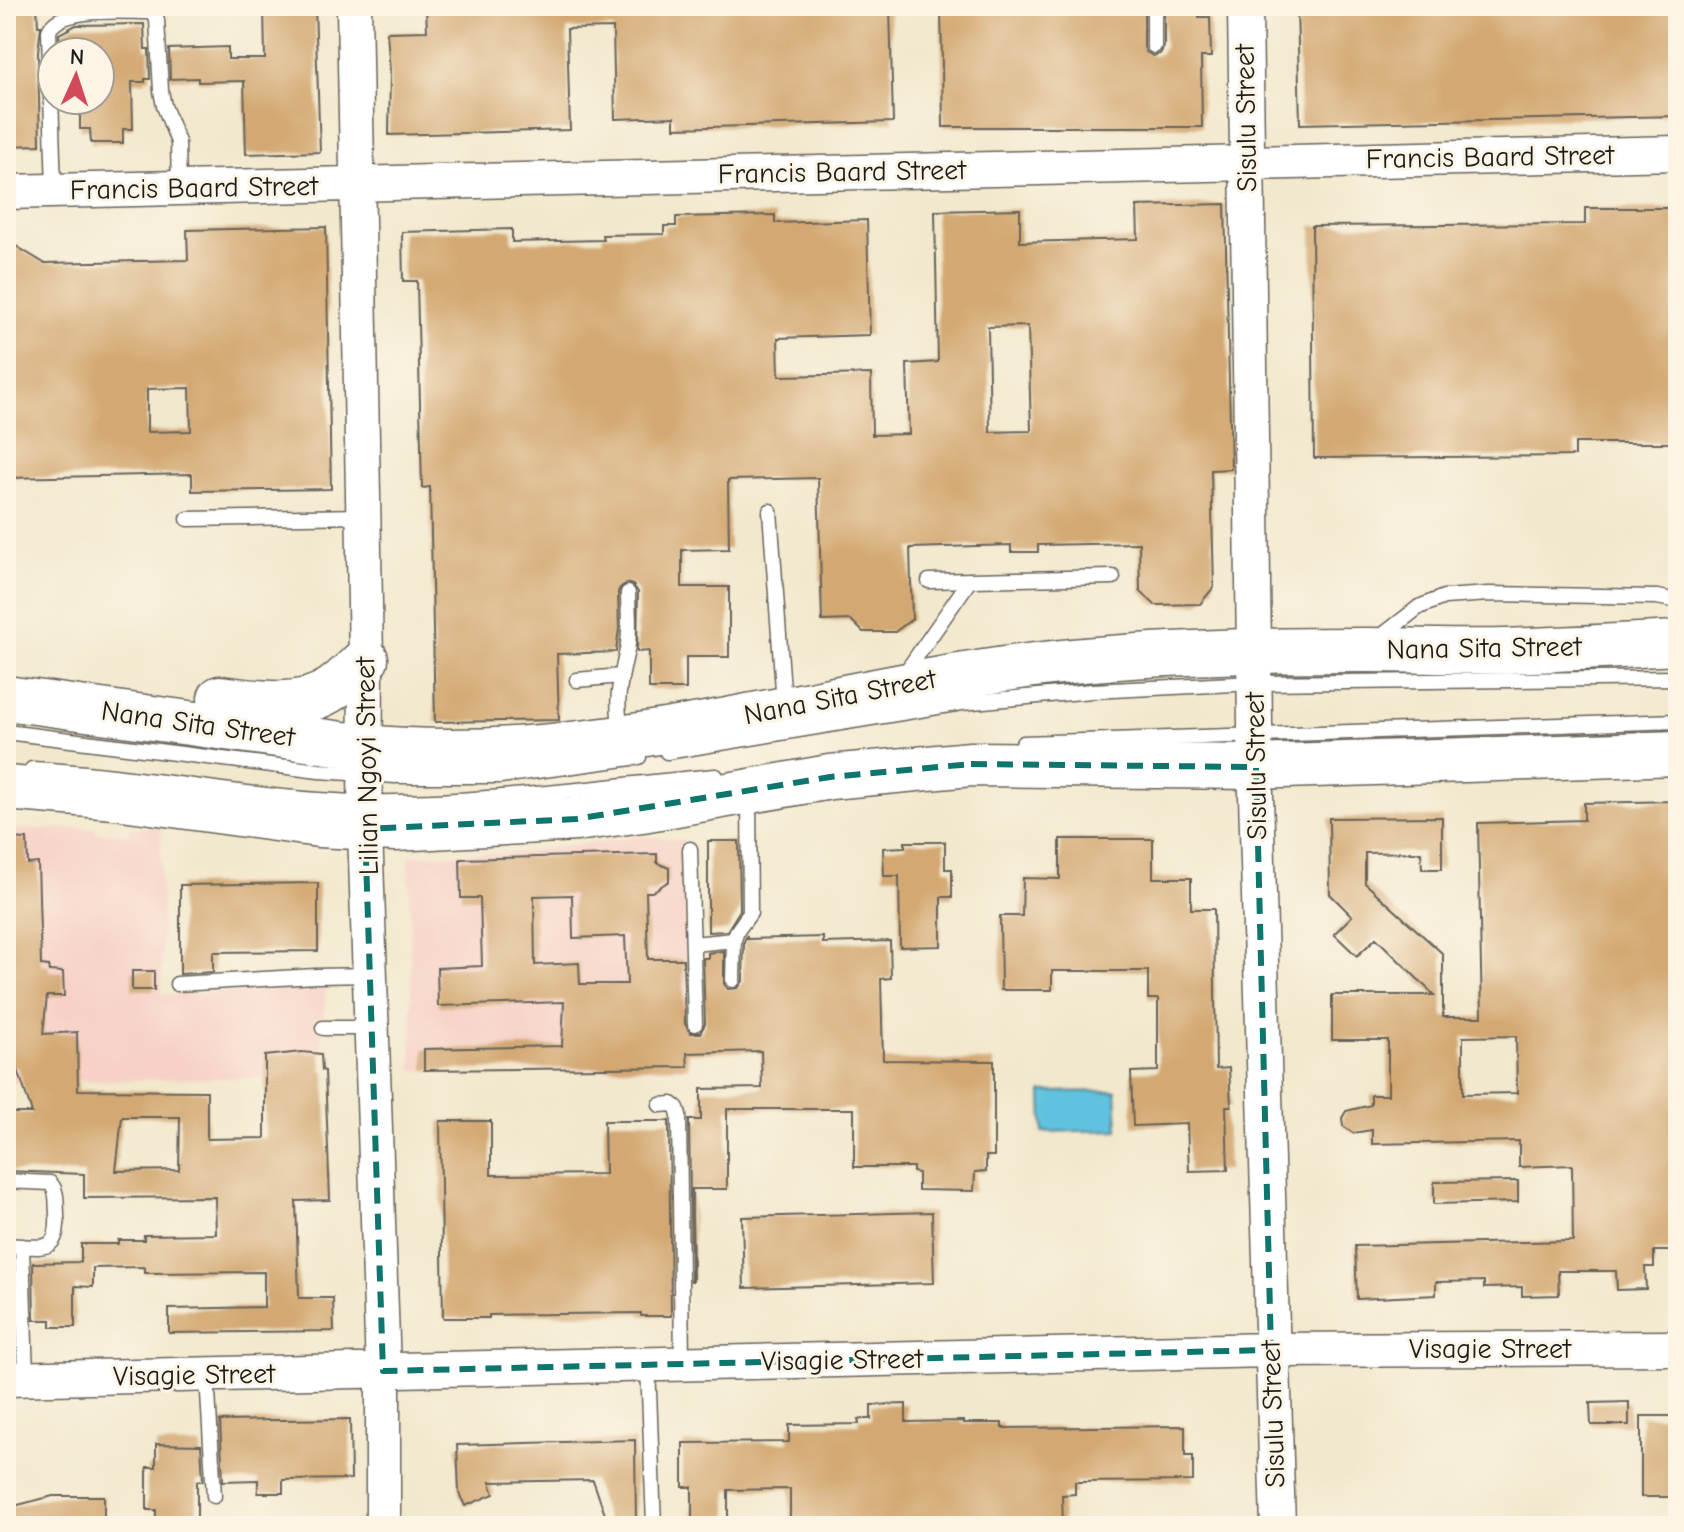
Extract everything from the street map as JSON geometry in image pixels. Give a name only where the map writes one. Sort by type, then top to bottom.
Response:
[{"type":"main road","name":"Nana Sita Street","points":[[12,778],[99,795],[365,788],[397,750],[501,750],[554,746],[785,708],[963,674],[1090,659],[1254,667],[1362,650],[1505,651],[1678,643]]},
{"type":"main road","points":[[6,686],[103,686],[258,702],[298,703],[318,697],[335,687],[366,659]]},
{"type":"main road","name":"Nana Sita Street","points":[[6,698],[365,788],[576,819],[642,810],[739,783],[971,764],[1255,751],[1678,753]]},
{"type":"street","name":"Lilian Ngoyi Street","points":[[354,6],[366,659],[365,788],[383,1371],[383,1526]]},
{"type":"street","name":"Sisulu Street","points":[[1245,6],[1255,751],[1278,1526]]},
{"type":"street","name":"Francis Baard Street","points":[[6,192],[1678,153]]},
{"type":"street","name":"Visagie Street","points":[[16,1379],[1271,1350],[1678,1348]]},
{"type":"lane","points":[[1154,6],[1154,46]]},
{"type":"lane","points":[[54,191],[49,31],[52,23],[60,17],[85,13],[149,12],[155,15],[161,91],[178,142],[179,188]]},
{"type":"lane","points":[[770,511],[785,708]]},
{"type":"lane","points":[[188,519],[363,516]]},
{"type":"lane","points":[[929,581],[1113,577]]},
{"type":"lane","points":[[896,686],[970,580]]},
{"type":"lane","points":[[621,736],[616,704],[628,648],[628,593]]},
{"type":"lane","points":[[1362,650],[1419,607],[1444,597],[1489,594],[1657,597],[1678,601]]},
{"type":"lane","points":[[6,732],[319,771],[365,788],[500,776],[722,745],[962,703],[1092,691],[1254,667],[1678,678]]},
{"type":"lane","points":[[577,680],[620,676]]},
{"type":"lane","points":[[1001,744],[1255,751],[1678,721]]},
{"type":"lane","points":[[733,980],[734,940],[750,913],[739,783]]},
{"type":"lane","points":[[690,849],[695,1024]]},
{"type":"lane","points":[[693,944],[734,940]]},
{"type":"lane","points":[[177,984],[371,975]]},
{"type":"lane","points":[[323,1028],[373,1028]]},
{"type":"lane","points":[[660,1105],[672,1104],[679,1115],[682,1363]]},
{"type":"lane","points":[[6,1181],[42,1181],[56,1188],[58,1234],[46,1246],[6,1245]]},
{"type":"lane","points":[[16,1379],[22,1246]]},
{"type":"lane","points":[[648,1363],[654,1526]]},
{"type":"lane","points":[[207,1374],[214,1496]]},
{"type":"highlighted area","points":[[971,764],[1256,767],[1271,1350],[383,1371],[365,829],[576,819],[830,777]]},
{"type":"shaded area","points":[[161,827],[162,995],[326,988],[321,1054],[266,1077],[6,1083],[6,830],[95,828],[95,833],[129,834],[129,828]]},
{"type":"shaded area","points":[[638,836],[683,840],[689,1068],[412,1071],[409,856],[525,852]]},
{"type":"water","points":[[1116,1091],[1118,1130],[1043,1132],[1042,1092]]},
{"type":"building","points":[[6,6],[37,6],[38,26],[41,26],[40,36],[36,36],[36,116],[39,116],[40,145],[6,146]]},
{"type":"building","points":[[264,6],[315,6],[320,152],[246,154],[244,81],[170,79],[169,49],[228,47],[228,59],[265,59]]},
{"type":"building","points":[[426,6],[890,6],[893,122],[674,128],[674,117],[615,119],[613,28],[567,29],[570,130],[389,135],[387,32],[427,31]]},
{"type":"building","points":[[941,6],[1144,6],[1144,47],[1153,56],[1160,54],[1164,47],[1164,6],[1199,6],[1199,17],[1210,17],[1211,57],[1201,57],[1202,127],[943,127]]},
{"type":"building","points":[[1297,6],[1678,6],[1678,116],[1300,124]]},
{"type":"building","points":[[144,24],[150,79],[132,82],[133,129],[123,129],[123,143],[91,143],[90,129],[80,129],[80,116],[116,116],[116,36],[59,36],[76,25]]},
{"type":"building","points":[[1225,204],[1231,469],[1211,470],[1214,587],[1200,604],[1155,605],[1140,591],[1139,543],[1038,545],[1038,552],[1011,552],[1011,545],[910,548],[912,619],[895,632],[863,632],[851,620],[822,621],[818,478],[728,480],[729,549],[682,550],[682,587],[729,587],[729,657],[686,657],[686,689],[649,689],[649,651],[637,652],[638,592],[627,583],[618,592],[616,652],[557,654],[559,720],[435,722],[430,487],[422,488],[417,281],[403,281],[402,232],[512,229],[512,242],[603,240],[602,235],[664,234],[664,226],[676,226],[676,217],[775,215],[775,223],[867,220],[870,335],[778,338],[779,376],[871,374],[872,435],[909,434],[907,364],[938,362],[935,211],[1020,209],[1020,242],[1138,239],[1137,206]],"holes":[[[1028,326],[1031,431],[990,432],[988,327]]]},
{"type":"building","points":[[1585,208],[1678,208],[1678,443],[1575,443],[1575,456],[1314,458],[1312,226],[1585,224]]},
{"type":"building","points":[[326,227],[331,489],[192,491],[192,474],[6,478],[6,240],[44,263],[188,260],[187,230]],"holes":[[[190,388],[191,431],[147,432],[147,389]]]},
{"type":"building","points":[[1678,801],[1678,1251],[1654,1251],[1654,1267],[1645,1267],[1646,1289],[1617,1290],[1616,1271],[1558,1271],[1559,1295],[1522,1296],[1522,1287],[1484,1288],[1484,1281],[1436,1282],[1436,1295],[1357,1299],[1355,1246],[1573,1241],[1572,1165],[1519,1167],[1519,1141],[1372,1144],[1372,1130],[1353,1133],[1343,1126],[1342,1118],[1346,1111],[1371,1105],[1371,1095],[1388,1095],[1388,1040],[1332,1040],[1332,995],[1434,995],[1376,938],[1357,956],[1334,934],[1352,916],[1330,894],[1329,818],[1442,817],[1442,869],[1422,869],[1421,852],[1365,853],[1365,883],[1443,954],[1443,1017],[1482,1017],[1478,823],[1584,820],[1584,803]],"holes":[[[1516,1036],[1517,1093],[1463,1094],[1463,1037]]]},
{"type":"building","points":[[6,838],[27,839],[28,864],[38,863],[41,965],[49,966],[49,971],[63,972],[64,996],[47,996],[43,1034],[77,1032],[78,1090],[207,1091],[207,1139],[265,1138],[265,1056],[302,1052],[321,1054],[322,1070],[325,1071],[330,1200],[296,1201],[299,1298],[333,1298],[334,1331],[169,1333],[169,1309],[264,1307],[264,1272],[144,1273],[144,1267],[93,1268],[93,1287],[75,1286],[75,1327],[51,1327],[51,1320],[34,1320],[33,1263],[81,1262],[81,1244],[118,1244],[118,1240],[144,1240],[144,1235],[216,1234],[215,1197],[84,1198],[84,1174],[6,1171],[6,1113],[32,1113],[17,1067],[6,1067]],"holes":[[[122,1117],[180,1117],[179,1170],[116,1171]]]},
{"type":"building","points":[[1060,839],[1153,839],[1153,878],[1191,878],[1191,909],[1214,909],[1216,1069],[1229,1068],[1231,1106],[1226,1106],[1228,1170],[1189,1171],[1187,1124],[1133,1126],[1131,1072],[1158,1071],[1158,999],[1148,999],[1148,971],[1052,971],[1052,990],[1001,990],[1000,916],[1022,916],[1023,878],[1060,879]]},
{"type":"building","points":[[708,841],[739,841],[740,910],[727,931],[708,932]]},
{"type":"building","points":[[905,842],[945,842],[945,869],[952,869],[952,897],[941,897],[941,946],[900,947],[899,876],[884,876],[883,848],[905,847]]},
{"type":"building","points":[[657,854],[657,863],[669,868],[669,881],[652,892],[646,892],[648,959],[683,959],[685,1024],[691,1033],[700,1033],[705,1024],[703,958],[708,958],[708,953],[724,951],[724,984],[728,989],[738,988],[743,981],[747,935],[747,939],[823,937],[823,943],[890,941],[891,978],[881,979],[883,1060],[994,1061],[994,1156],[986,1156],[986,1171],[975,1172],[974,1191],[918,1190],[918,1173],[913,1172],[913,1167],[854,1167],[854,1109],[727,1109],[727,1189],[692,1189],[691,1281],[689,1120],[701,1120],[701,1089],[762,1088],[761,1051],[687,1053],[688,1067],[424,1070],[424,1049],[562,1046],[564,1002],[438,1006],[437,968],[482,966],[480,898],[461,898],[460,859]],"holes":[[[572,895],[573,938],[625,936],[627,984],[580,984],[579,963],[535,965],[534,896]]]},
{"type":"building","points":[[318,883],[318,951],[213,952],[213,972],[180,974],[180,885]]},
{"type":"building","points":[[132,971],[154,971],[154,990],[132,990]]},
{"type":"building","points":[[440,1121],[491,1121],[491,1175],[605,1174],[604,1121],[669,1121],[671,1316],[641,1316],[641,1313],[443,1318]]},
{"type":"building","points":[[1518,1181],[1518,1202],[1434,1204],[1434,1182]]},
{"type":"building","points":[[932,1212],[934,1283],[744,1288],[742,1217]]},
{"type":"building","points":[[6,1263],[13,1263],[14,1320],[6,1319]]},
{"type":"building","points":[[1629,1402],[1629,1425],[1591,1425],[1590,1403]]},
{"type":"building","points":[[906,1404],[906,1422],[1002,1423],[1002,1428],[1185,1426],[1185,1456],[1193,1456],[1193,1481],[1075,1482],[1075,1494],[1062,1495],[1063,1526],[790,1526],[790,1489],[728,1490],[728,1526],[692,1526],[692,1487],[683,1487],[683,1443],[789,1442],[789,1425],[859,1424],[858,1419],[871,1419],[871,1405]]},
{"type":"building","points":[[1641,1416],[1675,1416],[1675,1497],[1641,1497]]},
{"type":"building","points":[[350,1419],[351,1479],[283,1480],[283,1493],[258,1493],[258,1480],[223,1481],[220,1421]]},
{"type":"building","points":[[635,1440],[636,1526],[609,1526],[593,1480],[490,1482],[494,1494],[465,1506],[459,1493],[457,1445]]},
{"type":"building","points":[[156,1444],[201,1445],[203,1481],[197,1481],[197,1526],[156,1526],[156,1510],[147,1510],[147,1467],[156,1467]]},
{"type":"building","points":[[53,1496],[104,1496],[104,1526],[6,1526],[6,1508]]}]
